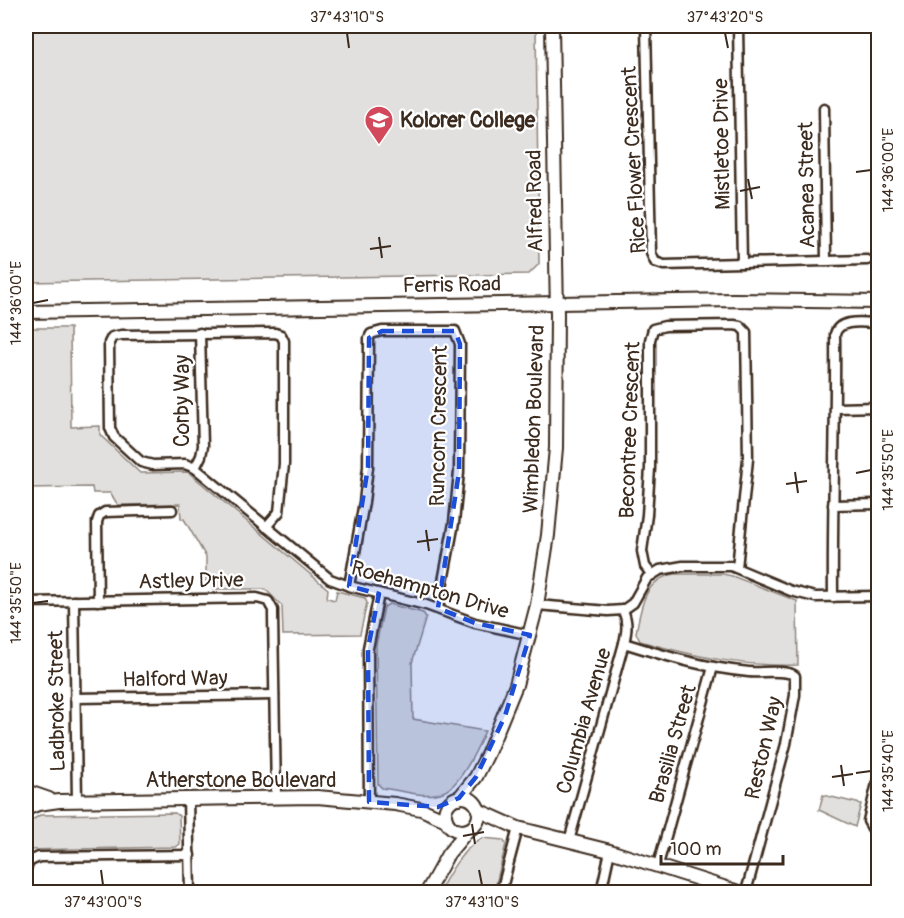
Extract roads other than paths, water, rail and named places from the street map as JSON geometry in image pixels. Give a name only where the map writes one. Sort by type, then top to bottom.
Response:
[{"type":"street","name":"Alfred Road","points":[[552,26],[556,303]]},
{"type":"street","name":"Rice Flower Crescent","points":[[646,26],[652,258],[655,262],[661,265],[867,260]]},
{"type":"street","name":"Mistletoe Drive","points":[[738,26],[742,263]]},
{"type":"street","name":"Acanea Street","points":[[824,108],[826,261]]},
{"type":"street","name":"Ferris Road","points":[[26,312],[734,300],[879,302]]},
{"type":"street","name":"Wimbledon Boulevard","points":[[454,800],[476,777],[505,716],[537,605],[554,483],[556,303]]},
{"type":"street","points":[[833,597],[836,330],[846,324],[879,323]]},
{"type":"street","name":"Becontree Crescent","points":[[651,575],[645,566],[642,550],[650,468],[650,340],[653,330],[666,326],[734,325],[741,326],[746,332],[747,459],[737,568]]},
{"type":"street","name":"Runcorn Crescent","points":[[349,586],[368,467],[369,338],[371,334],[382,331],[455,331],[460,344],[459,472],[454,523],[438,608]]},
{"type":"street","points":[[195,468],[185,464],[153,465],[141,462],[114,437],[109,421],[109,343],[112,338],[121,335],[200,333],[275,333],[284,338],[286,414],[284,464],[279,512],[266,527]]},
{"type":"street","name":"Corby Way","points":[[195,468],[201,456],[202,446],[200,333]]},
{"type":"street","points":[[836,408],[879,407]]},
{"type":"street","name":"Roehampton Drive","points":[[195,468],[330,579],[349,586],[438,608],[475,623],[530,635]]},
{"type":"street","points":[[833,505],[879,504]]},
{"type":"street","points":[[98,601],[97,522],[99,516],[105,512],[172,510]]},
{"type":"street","points":[[537,605],[610,612],[623,610],[633,603],[642,584],[651,575],[671,567],[737,568],[805,595],[879,596]]},
{"type":"street","points":[[369,802],[368,648],[379,594]]},
{"type":"street","name":"Astley Drive","points":[[26,602],[264,599],[273,610],[276,796]]},
{"type":"street","name":"Ladbroke Street","points":[[74,601],[77,800]]},
{"type":"street","name":"Columbia Avenue","points":[[569,841],[624,644],[627,619],[623,610]]},
{"type":"street","name":"Reston Way","points":[[624,644],[713,667],[750,672],[792,673],[796,681],[786,744],[746,892]]},
{"type":"street","name":"Brasilia Street","points":[[658,865],[713,667]]},
{"type":"street","name":"Halford Way","points":[[75,698],[274,695]]},
{"type":"street","name":"Wimbledon Boulevard","points":[[476,777],[476,806]]},
{"type":"street","points":[[879,779],[868,821],[872,828],[879,831]]},
{"type":"street","name":"Atherstone Boulevard","points":[[26,791],[40,797],[60,801]]},
{"type":"street","name":"Atherstone Boulevard","points":[[26,808],[38,804],[77,800],[317,797],[422,809],[448,823]]},
{"type":"street","points":[[188,798],[190,892]]},
{"type":"street","points":[[448,854],[446,809],[454,800],[467,798],[506,824],[658,865],[721,890],[739,892]]},
{"type":"street","name":"Atherstone Boulevard","points":[[422,809],[454,800]]},
{"type":"street","points":[[427,892],[448,854],[472,826],[476,806]]},
{"type":"street","points":[[448,823],[457,830],[472,826],[506,824]]},
{"type":"street","points":[[501,892],[518,828]]},
{"type":"street","points":[[601,892],[610,851]]},
{"type":"street","points":[[26,868],[30,861],[39,857],[190,855]]},
{"type":"place","name":"Kolorer College","points":[[379,146]]}]
